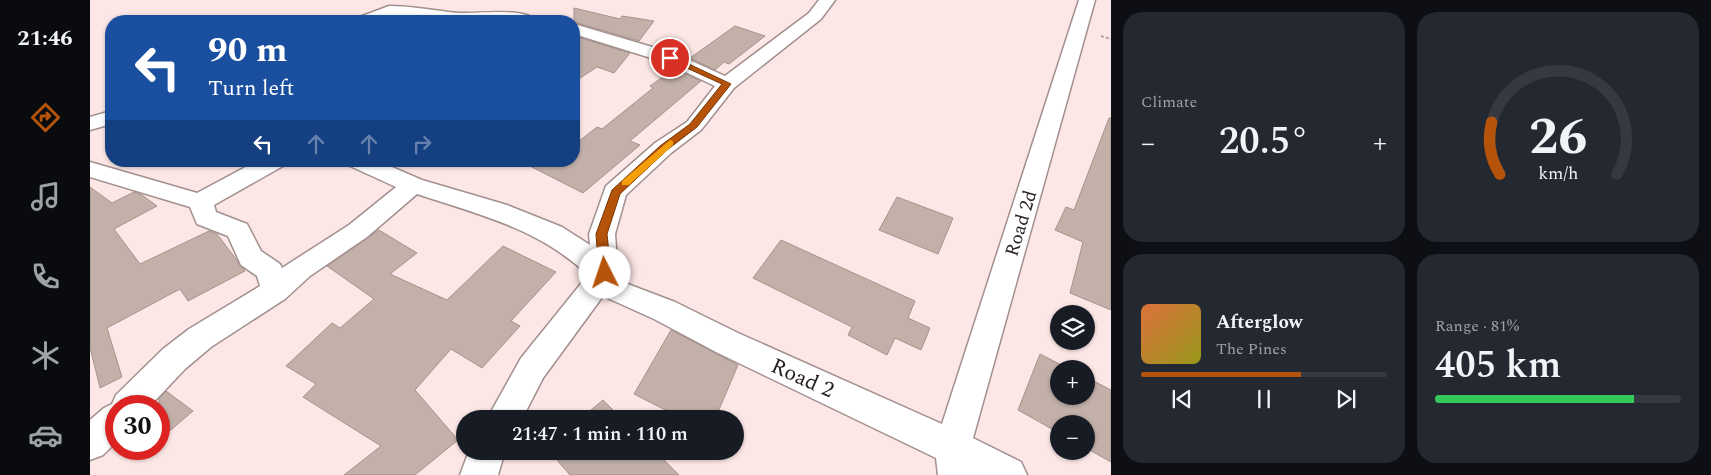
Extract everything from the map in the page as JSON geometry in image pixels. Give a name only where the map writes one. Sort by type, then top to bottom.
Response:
[{"type":"street","points":[[509,410],[532,368],[605,273],[602,234],[615,192],[664,148],[694,126],[727,84],[815,16],[827,0]]},
{"type":"street","name":"Road 2d","points":[[955,461],[1087,0]]},
{"type":"street","points":[[378,15],[389,11],[413,10],[442,15]]},
{"type":"street","points":[[580,31],[670,58],[727,84]]},
{"type":"street","points":[[90,124],[105,119]]},
{"type":"street","points":[[90,169],[200,202],[264,167]]},
{"type":"street","name":"Road 2","points":[[373,167],[414,184],[488,207],[560,237],[605,273],[615,291],[644,299],[955,461],[1008,475]]},
{"type":"street","points":[[139,395],[174,359],[200,338],[275,291],[300,269],[358,231],[414,184]]},
{"type":"street","points":[[200,202],[206,218],[238,230],[251,258],[270,271],[275,291]]},
{"type":"street","points":[[90,443],[105,429]]},
{"type":"street","points":[[479,475],[484,460]]},
{"type":"building","points":[[574,8],[620,19],[622,16],[654,21],[639,41],[580,24],[580,15],[574,15]]},
{"type":"building","points":[[735,26],[765,36],[729,64],[724,62],[715,70],[690,58]]},
{"type":"building","points":[[580,38],[630,53],[614,73],[597,67],[580,78]]},
{"type":"building","points":[[674,69],[701,81],[630,141],[640,145],[583,193],[532,167],[580,167],[580,140],[597,127],[602,129],[653,88],[650,86]]},
{"type":"building","points":[[1109,118],[1111,118],[1111,310],[1070,293],[1083,242],[1055,230],[1066,207],[1074,210]]},
{"type":"building","points":[[90,187],[112,203],[134,192],[142,195],[157,206],[114,229],[140,264],[209,231],[217,234],[245,271],[188,301],[180,289],[107,328],[122,377],[100,388],[90,347]]},
{"type":"building","points":[[897,197],[953,218],[938,254],[879,230]]},
{"type":"building","points":[[379,230],[417,253],[390,274],[447,300],[503,246],[556,272],[511,321],[520,326],[482,368],[451,349],[415,390],[456,438],[456,442],[415,475],[344,475],[381,446],[303,397],[316,384],[286,366],[332,323],[340,328],[374,299],[327,266]]},
{"type":"building","points":[[781,240],[915,301],[908,318],[930,328],[921,350],[895,338],[887,355],[848,335],[852,327],[753,278]]},
{"type":"building","points":[[671,330],[738,365],[719,410],[665,410],[634,394]]},
{"type":"building","points":[[1040,354],[1052,360],[1050,360],[1050,405],[1095,405],[1095,382],[1111,390],[1111,462],[1095,453],[1095,415],[1050,415],[1050,428],[1018,410]]},
{"type":"building","points":[[166,391],[193,411],[170,431],[170,395],[162,395]]},
{"type":"building","points":[[603,400],[613,410],[591,410]]},
{"type":"building","points":[[557,460],[664,460],[679,475],[570,475]]},
{"type":"slow traffic","points":[[625,183],[670,143]]},
{"type":"route","points":[[605,273],[602,234],[615,192],[664,148],[694,126],[727,84],[670,58]]}]
